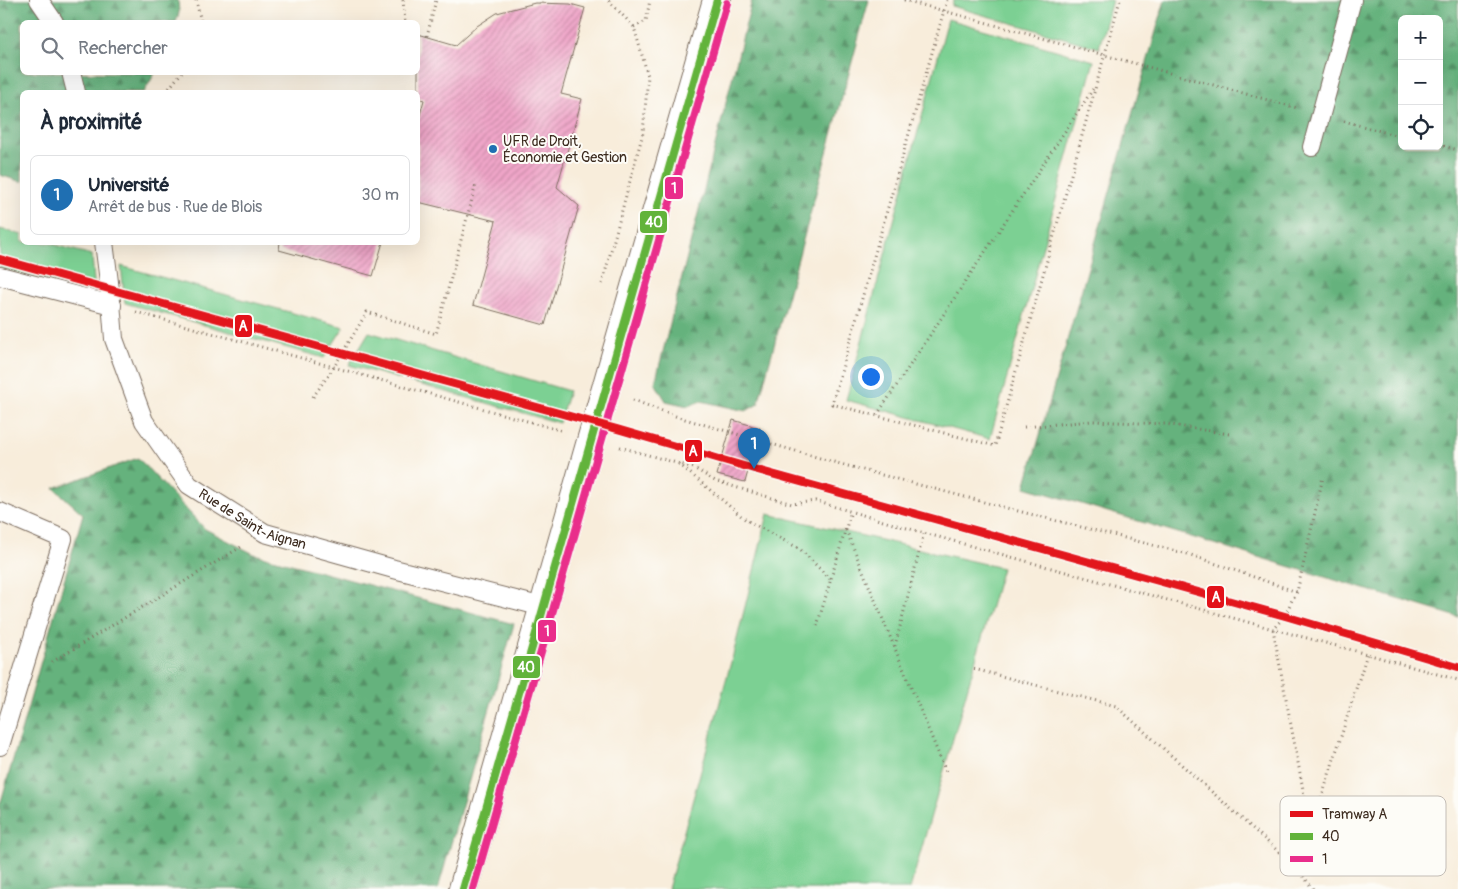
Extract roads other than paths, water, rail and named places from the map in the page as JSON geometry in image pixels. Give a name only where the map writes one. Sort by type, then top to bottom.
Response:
[{"type":"street","points":[[462,889],[717,0]]},
{"type":"lane","points":[[39,0],[53,20]]},
{"type":"lane","points":[[1312,147],[1352,0]]},
{"type":"lane","points":[[72,75],[76,90]]},
{"type":"lane","name":"Rue de Saint-Aignan","points":[[104,245],[114,339],[144,421],[189,485],[265,533],[394,569],[544,607]]},
{"type":"lane","points":[[0,276],[112,306]]},
{"type":"lane","points":[[0,512],[63,539],[0,746]]},
{"type":"tram line","name":"A","points":[[0,259],[617,429],[754,469],[1285,616],[1458,667]]},
{"type":"place","name":"UFR de Droit, Économie et Gestion","points":[[493,149]]},
{"type":"place","name":"Université","points":[[754,469]]}]
